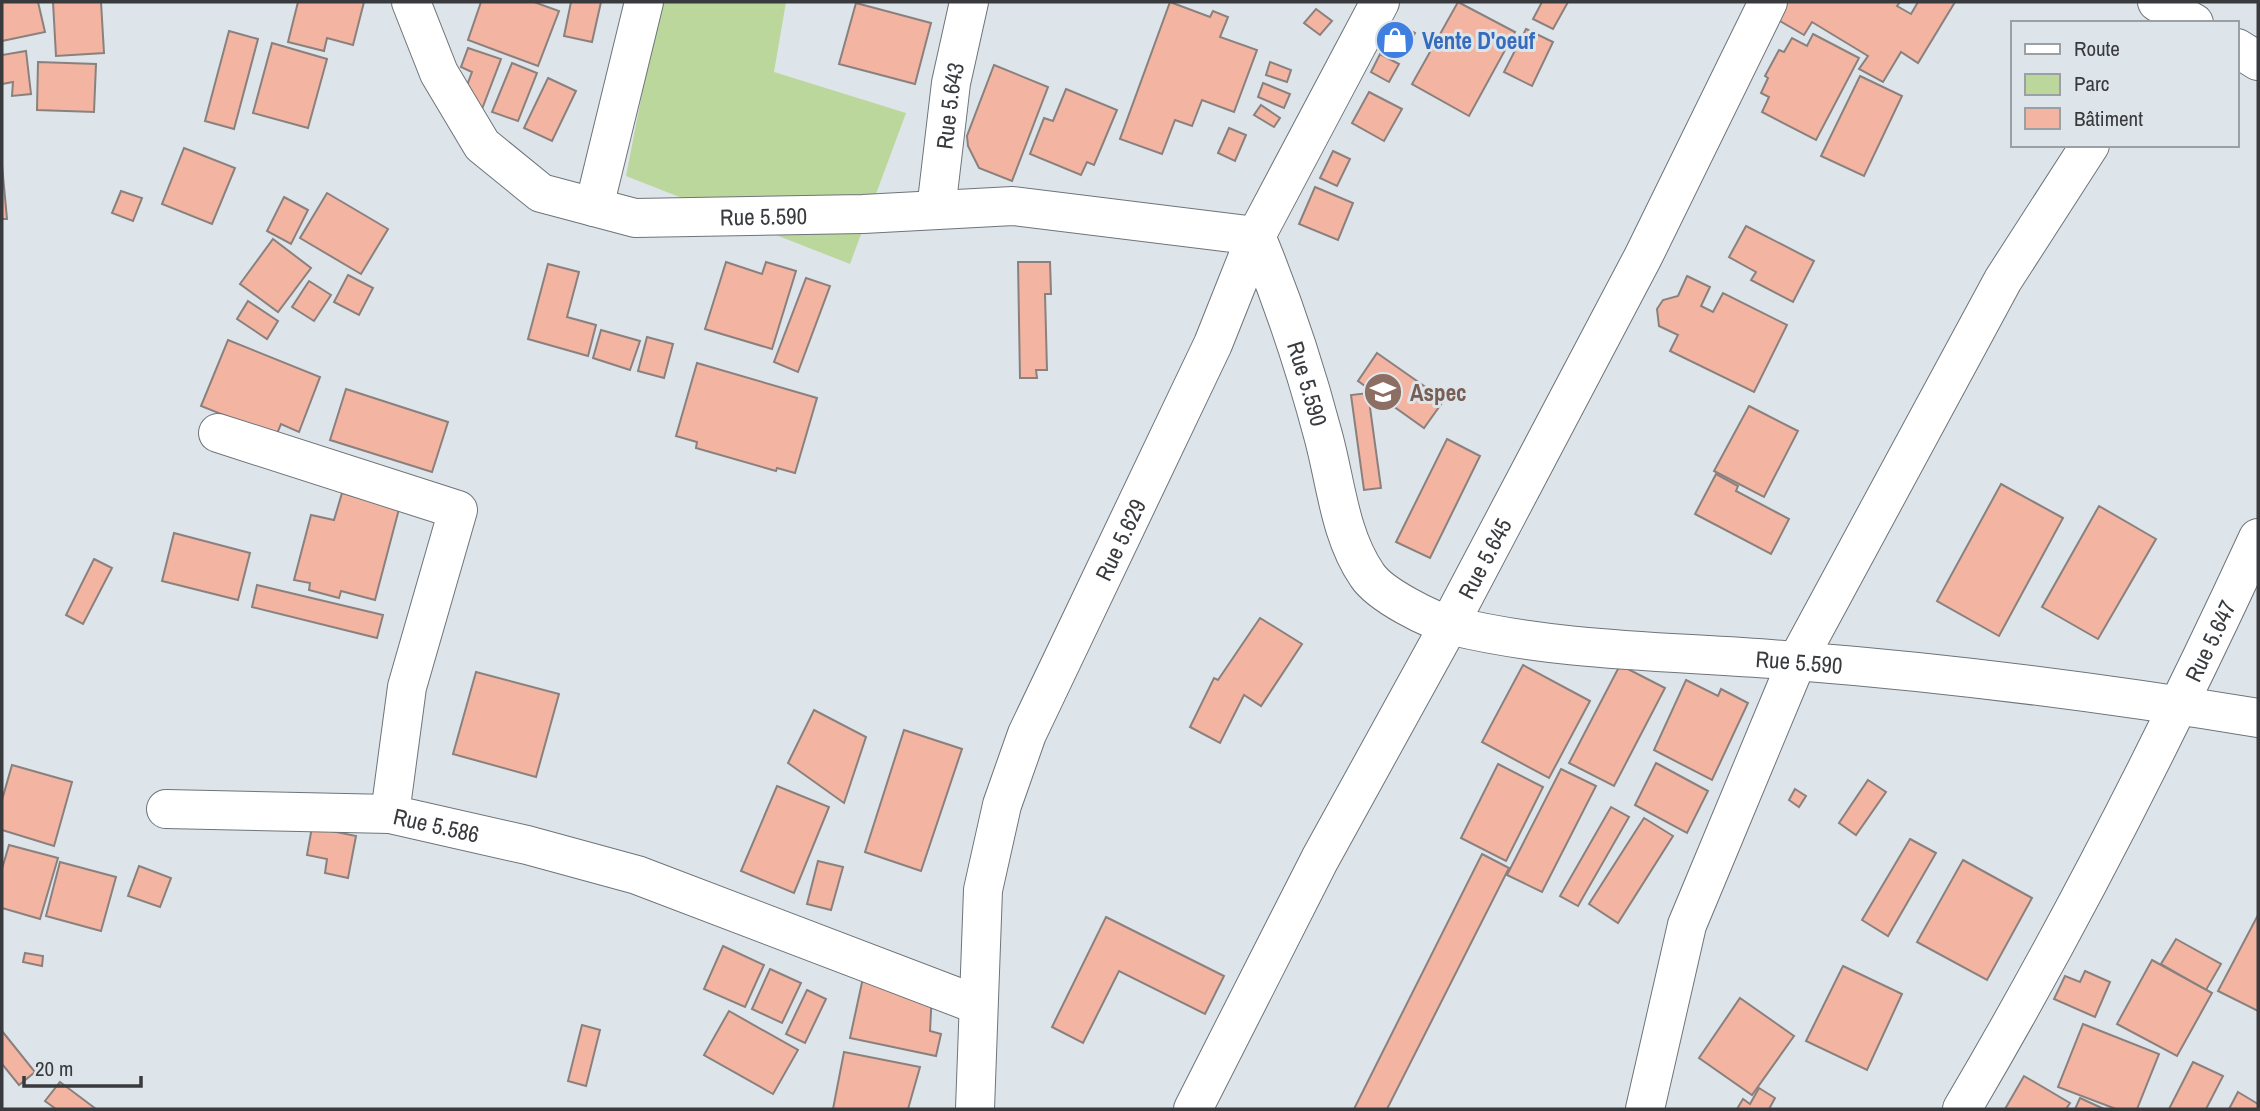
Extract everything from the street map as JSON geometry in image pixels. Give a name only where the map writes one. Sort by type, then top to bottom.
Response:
[{"type":"street","name":"Rue 5.590","points":[[411,2],[439,74],[482,145],[541,193],[635,218],[1013,206],[1256,236],[1286,308],[1324,438],[1346,534],[1368,577],[1403,604],[1449,625],[1548,645],[1797,661],[2018,684],[2258,718]]},
{"type":"street","points":[[594,207],[644,2]]},
{"type":"street","name":"Rue 5.643","points":[[936,210],[951,83],[969,2]]},
{"type":"street","name":"Rue 5.629","points":[[980,1108],[978,1005],[983,890],[1002,805],[1027,734],[1213,344],[1256,236],[1380,2]]},
{"type":"street","name":"Rue 5.645","points":[[1194,1109],[1320,859],[1449,625],[1643,257],[1768,2]]},
{"type":"street","points":[[2239,49],[2258,61]]},
{"type":"street","points":[[1645,1109],[1687,925],[1797,661],[2003,280],[2089,147]]},
{"type":"street","name":"Rue 5.586","points":[[218,433],[458,510],[407,687],[390,814],[527,845],[638,875],[978,1005]]},
{"type":"street","name":"Rue 5.647","points":[[1962,1109],[2027,999],[2180,707],[2258,538]]},
{"type":"street","points":[[166,809],[390,814]]},
{"type":"green space","points":[[660,2],[786,2],[774,72],[906,113],[850,264],[626,176]]},
{"type":"building","points":[[2,2],[38,2],[45,32],[2,41]]},
{"type":"building","points":[[53,2],[101,2],[104,53],[56,56]]},
{"type":"building","points":[[298,2],[364,2],[353,45],[327,38],[324,51],[288,42]]},
{"type":"building","points":[[481,2],[534,2],[559,11],[538,66],[468,40]]},
{"type":"building","points":[[571,2],[601,2],[592,42],[564,36]]},
{"type":"building","points":[[1170,2],[1210,17],[1213,11],[1228,17],[1220,37],[1257,50],[1234,112],[1202,100],[1192,126],[1175,120],[1162,154],[1120,139]]},
{"type":"building","points":[[1458,2],[1515,32],[1469,116],[1412,84]]},
{"type":"building","points":[[1542,2],[1568,2],[1553,29],[1533,19]]},
{"type":"building","points":[[1782,2],[1900,2],[1897,6],[1911,14],[1918,2],[1955,2],[1918,63],[1901,52],[1883,82],[1859,69],[1868,56],[1812,22],[1804,35],[1773,17]]},
{"type":"building","points":[[856,3],[931,23],[915,84],[839,64]]},
{"type":"building","points":[[1316,9],[1332,21],[1320,35],[1304,23]]},
{"type":"building","points":[[1397,24],[1415,33],[1406,51],[1387,42]]},
{"type":"building","points":[[1526,29],[1553,42],[1532,86],[1504,72]]},
{"type":"building","points":[[229,31],[258,39],[234,129],[205,121]]},
{"type":"building","points":[[1813,34],[1859,58],[1816,140],[1762,112],[1769,97],[1761,93],[1768,78],[1765,76],[1779,50],[1784,52],[1792,38],[1807,46]]},
{"type":"building","points":[[272,43],[327,59],[308,128],[253,113]]},
{"type":"building","points":[[468,48],[501,59],[482,109],[461,101],[472,72],[461,67]]},
{"type":"building","points":[[26,51],[31,94],[12,96],[13,82],[2,84],[2,55]]},
{"type":"building","points":[[1380,54],[1399,64],[1389,82],[1371,72]]},
{"type":"building","points":[[38,62],[96,64],[94,112],[37,110]]},
{"type":"building","points":[[1270,62],[1291,70],[1287,82],[1266,75]]},
{"type":"building","points":[[512,63],[537,73],[518,121],[492,112]]},
{"type":"building","points":[[994,65],[1048,87],[1012,181],[979,168],[968,146],[967,136]]},
{"type":"building","points":[[1860,76],[1902,96],[1864,176],[1821,156]]},
{"type":"building","points":[[548,78],[576,91],[552,141],[524,128]]},
{"type":"building","points":[[1263,83],[1290,94],[1284,108],[1258,97]]},
{"type":"building","points":[[1066,89],[1117,110],[1094,165],[1087,162],[1081,175],[1030,154],[1044,118],[1053,121]]},
{"type":"building","points":[[1369,92],[1402,109],[1384,141],[1352,123]]},
{"type":"building","points":[[1261,105],[1280,118],[1274,127],[1254,115]]},
{"type":"building","points":[[1229,128],[1246,135],[1235,161],[1218,153]]},
{"type":"building","points":[[184,148],[235,168],[212,224],[162,204]]},
{"type":"building","points":[[1333,151],[1350,159],[1337,186],[1320,178]]},
{"type":"building","points":[[2,165],[7,219],[2,219]]},
{"type":"building","points":[[1315,187],[1353,203],[1338,240],[1299,224]]},
{"type":"building","points":[[121,191],[142,198],[133,221],[112,213]]},
{"type":"building","points":[[327,193],[388,229],[361,274],[300,238]]},
{"type":"building","points":[[284,197],[308,210],[291,244],[267,231]]},
{"type":"building","points":[[1746,226],[1814,261],[1793,302],[1751,280],[1756,272],[1729,257]]},
{"type":"building","points":[[273,239],[311,268],[278,312],[240,284]]},
{"type":"building","points":[[726,262],[762,274],[766,262],[796,271],[772,349],[705,329]]},
{"type":"building","points":[[1018,262],[1050,262],[1051,294],[1045,294],[1047,370],[1036,370],[1037,378],[1020,378]]},
{"type":"building","points":[[548,264],[579,272],[567,317],[596,325],[588,356],[528,339]]},
{"type":"building","points":[[348,275],[373,288],[359,315],[334,302]]},
{"type":"building","points":[[1687,276],[1710,287],[1701,306],[1713,312],[1723,293],[1787,325],[1754,392],[1670,351],[1678,335],[1659,326],[1657,309],[1663,300],[1678,296]]},
{"type":"building","points":[[806,278],[830,286],[798,372],[774,362]]},
{"type":"building","points":[[309,281],[331,295],[314,321],[292,307]]},
{"type":"building","points":[[248,301],[278,321],[267,339],[237,319]]},
{"type":"building","points":[[601,330],[640,341],[630,370],[593,358]]},
{"type":"building","points":[[647,337],[673,344],[664,378],[638,371]]},
{"type":"building","points":[[228,340],[320,377],[299,432],[281,424],[276,436],[201,406]]},
{"type":"building","points":[[1377,353],[1444,400],[1424,428],[1358,381]]},
{"type":"building","points":[[697,363],[817,398],[795,473],[777,468],[776,471],[696,448],[697,442],[676,436]]},
{"type":"building","points":[[346,389],[448,422],[432,472],[330,440]]},
{"type":"building","points":[[1368,393],[1381,488],[1364,490],[1351,395]]},
{"type":"building","points":[[1749,406],[1798,431],[1764,497],[1714,471]]},
{"type":"building","points":[[1447,439],[1480,456],[1430,558],[1396,542]]},
{"type":"building","points":[[1716,474],[1738,486],[1736,491],[1789,519],[1771,554],[1695,514]]},
{"type":"building","points":[[2001,484],[2063,518],[1999,636],[1937,601]]},
{"type":"building","points":[[342,493],[399,509],[375,600],[341,591],[339,598],[309,590],[310,583],[294,580],[311,515],[334,520]]},
{"type":"building","points":[[2099,506],[2156,539],[2098,639],[2042,607]]},
{"type":"building","points":[[174,533],[250,553],[238,600],[162,581]]},
{"type":"building","points":[[94,559],[112,568],[83,624],[66,615]]},
{"type":"building","points":[[257,585],[383,615],[377,638],[252,607]]},
{"type":"building","points":[[1260,618],[1302,644],[1261,706],[1244,695],[1220,743],[1190,727],[1214,678],[1218,680]]},
{"type":"building","points":[[1523,665],[1590,701],[1549,778],[1482,742]]},
{"type":"building","points":[[1620,665],[1665,688],[1614,786],[1569,763]]},
{"type":"building","points":[[476,672],[559,694],[536,777],[453,754]]},
{"type":"building","points":[[1686,680],[1718,696],[1721,689],[1748,703],[1712,780],[1654,750]]},
{"type":"building","points":[[814,710],[866,737],[844,803],[788,763]]},
{"type":"building","points":[[904,730],[962,749],[921,871],[865,852]]},
{"type":"building","points":[[1656,763],[1708,791],[1687,833],[1635,805]]},
{"type":"building","points":[[1498,764],[1543,787],[1506,861],[1461,838]]},
{"type":"building","points":[[12,765],[72,782],[54,846],[2,830],[2,800]]},
{"type":"building","points":[[1561,769],[1596,786],[1542,892],[1507,875]]},
{"type":"building","points":[[1868,780],[1886,792],[1856,835],[1839,823]]},
{"type":"building","points":[[777,786],[829,807],[794,893],[741,871]]},
{"type":"building","points":[[1795,789],[1806,796],[1799,807],[1789,800]]},
{"type":"building","points":[[1611,807],[1629,817],[1578,906],[1560,896]]},
{"type":"building","points":[[1644,818],[1673,836],[1618,923],[1589,904]]},
{"type":"building","points":[[312,827],[356,836],[348,878],[325,873],[327,859],[307,855]]},
{"type":"building","points":[[1910,839],[1936,853],[1888,936],[1862,920]]},
{"type":"building","points":[[9,845],[58,858],[40,919],[2,908],[2,869]]},
{"type":"building","points":[[1482,854],[1509,868],[1387,1109],[1354,1109]]},
{"type":"building","points":[[1963,860],[2032,898],[1987,980],[1917,942]]},
{"type":"building","points":[[818,861],[843,867],[831,910],[807,904]]},
{"type":"building","points":[[60,862],[116,877],[101,931],[46,916]]},
{"type":"building","points":[[139,866],[171,878],[160,907],[128,896]]},
{"type":"building","points":[[2258,915],[2258,1011],[2218,991]]},
{"type":"building","points":[[1106,917],[1224,976],[1205,1014],[1119,971],[1083,1043],[1052,1027]]},
{"type":"building","points":[[2176,939],[2221,964],[2206,990],[2161,964]]},
{"type":"building","points":[[723,946],[764,965],[745,1007],[704,989]]},
{"type":"building","points":[[25,953],[43,956],[42,966],[23,962]]},
{"type":"building","points":[[2152,960],[2212,993],[2177,1056],[2117,1024]]},
{"type":"building","points":[[866,964],[932,992],[930,1031],[941,1034],[936,1056],[850,1038]]},
{"type":"building","points":[[1843,966],[1902,994],[1867,1070],[1806,1041]]},
{"type":"building","points":[[770,969],[801,983],[782,1023],[752,1009]]},
{"type":"building","points":[[2085,971],[2110,982],[2095,1017],[2054,999],[2065,976],[2080,982]]},
{"type":"building","points":[[807,990],[826,999],[805,1043],[786,1034]]},
{"type":"building","points":[[1740,998],[1794,1036],[1752,1095],[1699,1058]]},
{"type":"building","points":[[729,1011],[798,1050],[773,1094],[704,1055]]},
{"type":"building","points":[[2083,1024],[2159,1054],[2137,1109],[2116,1109],[2058,1087]]},
{"type":"building","points":[[582,1025],[600,1030],[586,1086],[568,1081]]},
{"type":"building","points":[[2,1031],[35,1072],[19,1085],[2,1064]]},
{"type":"building","points":[[844,1052],[920,1067],[908,1109],[833,1109]]},
{"type":"building","points":[[2193,1062],[2223,1076],[2206,1109],[2169,1109]]},
{"type":"building","points":[[2024,1076],[2070,1103],[2066,1109],[2005,1109]]},
{"type":"building","points":[[60,1082],[96,1109],[56,1109],[45,1101]]},
{"type":"building","points":[[1759,1088],[1775,1098],[1769,1109],[1737,1109],[1743,1099],[1750,1104]]},
{"type":"building","points":[[2238,1092],[2258,1104],[2258,1109],[2229,1109]]},
{"type":"building","points":[[2080,1098],[2104,1109],[2075,1109]]},
{"type":"place","name":"Vente D'oeuf","points":[[1395,40]]},
{"type":"place","name":"Aspec","points":[[1383,392]]}]
